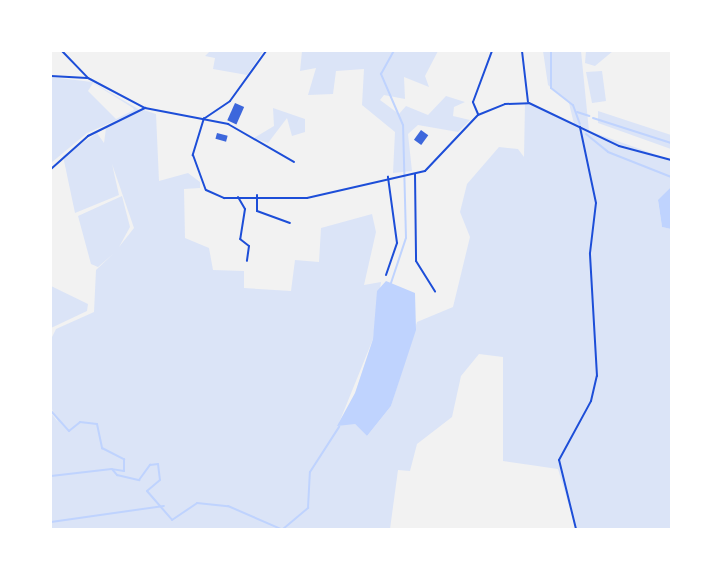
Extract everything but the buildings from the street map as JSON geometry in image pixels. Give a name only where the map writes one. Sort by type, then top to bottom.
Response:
[{"type":"street","points":[[62,51],[88,78],[145,108],[204,118],[239,129],[294,162]]},
{"type":"street","points":[[266,51],[229,101],[204,118],[193,155],[204,188],[211,195],[237,197],[257,194],[307,198],[388,176],[415,173],[437,163],[478,115],[495,106],[528,103],[580,127],[671,160]]},
{"type":"street","points":[[478,115],[473,102],[492,51]]},
{"type":"street","points":[[522,51],[528,103]]},
{"type":"street","points":[[51,76],[88,78]]},
{"type":"street","points":[[51,169],[88,136],[145,108]]},
{"type":"street","points":[[576,529],[558,460],[592,401],[597,376],[590,253],[596,203],[580,127]]},
{"type":"street","points":[[415,173],[416,261],[435,291]]},
{"type":"street","points":[[386,275],[397,243],[388,176]]},
{"type":"street","points":[[257,194],[257,211]]},
{"type":"street","points":[[237,197],[246,209],[290,223]]},
{"type":"street","points":[[246,209],[240,239],[249,246],[247,261]]},
{"type":"shaded area","points":[[210,51],[263,51],[247,75],[213,69],[215,58],[205,56]]},
{"type":"shaded area","points":[[302,51],[438,51],[425,76],[429,87],[404,77],[405,99],[384,95],[380,100],[399,114],[406,106],[428,115],[446,96],[465,102],[454,107],[453,116],[470,120],[458,132],[418,125],[408,134],[412,171],[393,173],[395,132],[362,105],[364,69],[336,71],[333,94],[308,95],[316,68],[300,71]]},
{"type":"shaded area","points":[[543,51],[581,51],[589,131],[671,160],[671,187],[658,201],[662,227],[671,229],[671,529],[576,529],[558,469],[503,461],[503,357],[479,354],[461,376],[452,417],[417,444],[410,471],[398,470],[390,529],[51,529],[51,413],[58,422],[51,407],[51,339],[56,329],[94,312],[96,270],[113,254],[98,267],[91,264],[78,216],[122,196],[130,227],[119,247],[134,228],[112,164],[119,195],[75,213],[63,156],[97,133],[104,143],[106,128],[144,110],[156,114],[159,181],[188,173],[200,182],[200,188],[184,189],[185,238],[209,248],[213,270],[244,271],[244,288],[291,291],[295,260],[319,262],[321,228],[372,214],[376,232],[364,285],[381,282],[373,339],[339,423],[355,424],[367,436],[391,406],[417,322],[453,307],[470,237],[460,212],[467,184],[499,147],[518,149],[524,157],[525,103],[574,124],[569,103],[548,85]]},
{"type":"shaded area","points":[[586,51],[613,51],[595,66],[585,63]]},
{"type":"shaded area","points":[[602,71],[606,101],[592,103],[586,72]]},
{"type":"shaded area","points":[[51,77],[92,82],[140,110],[87,133],[51,163]],"holes":[[[93,83],[134,110],[116,119],[88,91]]]},
{"type":"shaded area","points":[[273,108],[305,119],[305,132],[292,136],[287,118],[268,143],[254,138],[274,126]]},
{"type":"shaded area","points":[[598,111],[671,135],[671,149],[598,123]]},
{"type":"shaded area","points":[[51,286],[88,304],[87,311],[51,328]]},
{"type":"water","points":[[671,187],[671,229],[662,227],[658,200]]},
{"type":"water","points":[[386,281],[415,293],[416,330],[391,406],[367,436],[355,424],[337,426],[355,393],[373,339],[377,291]]},
{"type":"waterway","points":[[391,283],[406,238],[403,125],[381,74],[394,51]]},
{"type":"waterway","points":[[551,51],[551,88],[573,105],[580,124]]},
{"type":"waterway","points":[[577,112],[589,116]]},
{"type":"waterway","points":[[593,118],[671,143]]},
{"type":"waterway","points":[[586,134],[608,152],[671,177]]},
{"type":"waterway","points":[[51,411],[69,431],[80,422],[97,424],[102,448],[124,459],[124,471],[112,469],[117,475],[139,480],[150,465],[158,464],[160,480],[147,491],[172,520],[197,503],[228,506],[281,529]]},
{"type":"waterway","points":[[283,529],[308,508],[310,472],[339,427]]},
{"type":"waterway","points":[[51,476],[112,469]]},
{"type":"waterway","points":[[51,522],[164,506]]}]
